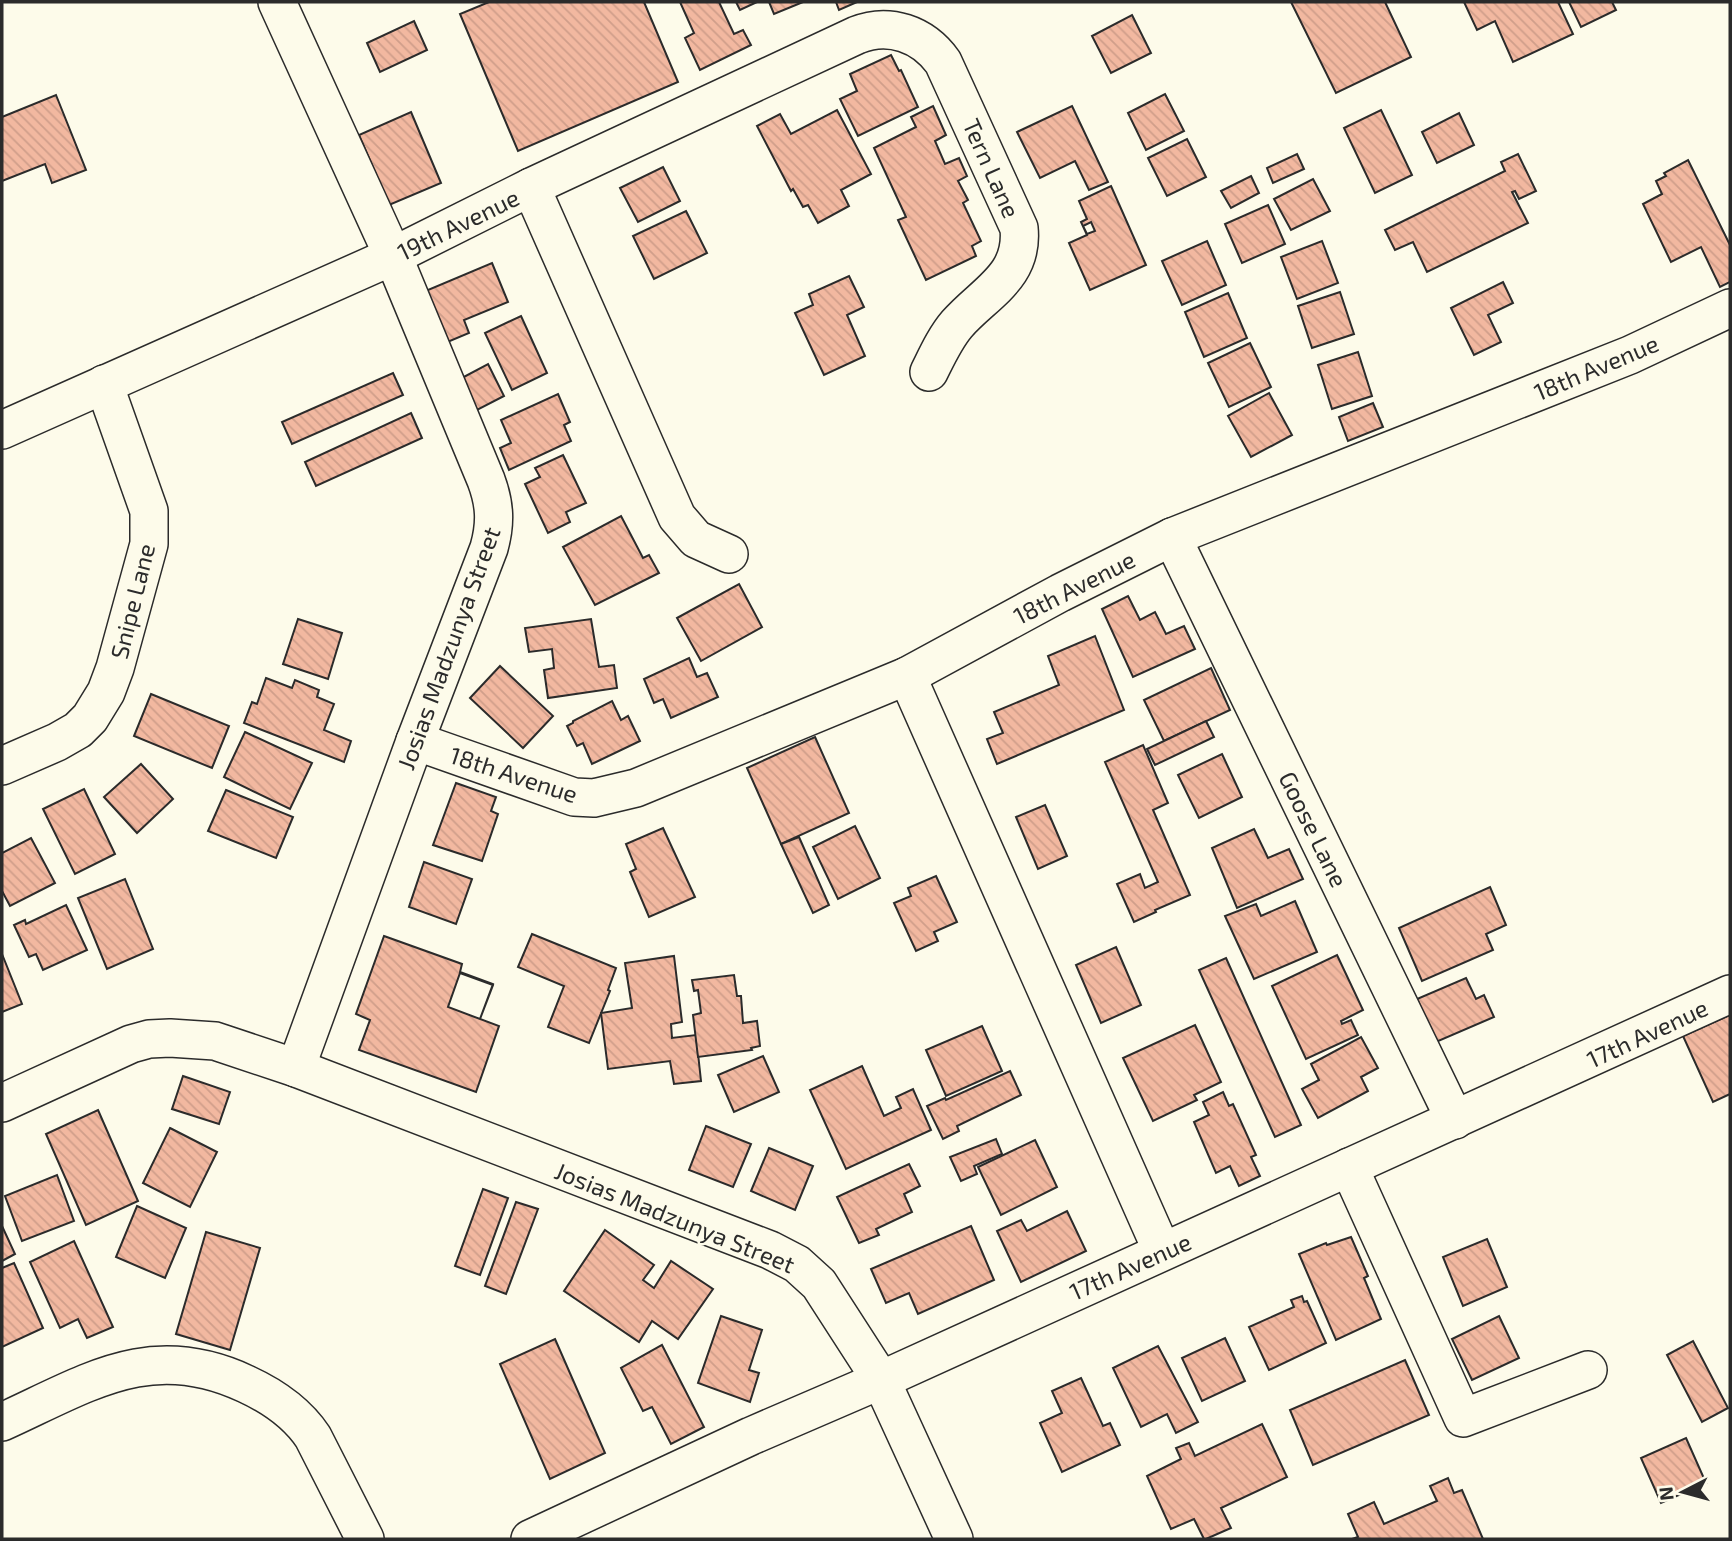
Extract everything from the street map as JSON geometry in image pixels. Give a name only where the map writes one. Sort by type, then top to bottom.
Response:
[{"type":"street","name":"Josias Madzunya Street","points":[[277,2],[393,256],[492,497],[495,514],[489,548],[415,741],[296,1068]]},
{"type":"street","name":"19th Avenue","points":[[2,430],[393,256],[531,187],[868,30],[892,29],[914,36]]},
{"type":"street","name":"Tern Lane","points":[[914,36],[936,52],[943,62],[1015,218],[1020,239],[1015,259],[1001,283],[956,326],[929,372]]},
{"type":"street","points":[[531,187],[677,517],[696,539],[729,555]]},
{"type":"street","name":"18th Avenue","points":[[415,741],[574,797],[594,798],[636,788],[907,676],[1060,593],[1172,537],[1630,355],[1730,308]]},
{"type":"street","name":"Snipe Lane","points":[[2,766],[57,742],[78,730],[90,718],[106,692],[115,668],[149,544],[149,511],[104,384]]},
{"type":"street","name":"Goose Lane","points":[[1172,537],[1455,1120]]},
{"type":"street","points":[[907,676],[1163,1251]]},
{"type":"street","name":"17th Avenue","points":[[530,1539],[751,1436],[881,1380],[1730,994]]},
{"type":"street","name":"Josias Madzunya Street","points":[[2,1103],[131,1044],[149,1039],[170,1038],[215,1041],[296,1068],[749,1242],[797,1264],[819,1284],[881,1380],[954,1539]]},
{"type":"street","points":[[1349,1167],[1464,1418],[1588,1370]]},
{"type":"street","points":[[2,1422],[110,1373],[176,1363],[211,1371],[261,1391],[303,1423],[313,1437],[365,1539]]},
{"type":"building","points":[[489,2],[644,2],[678,82],[518,151],[460,14]]},
{"type":"building","points":[[680,2],[719,2],[734,34],[743,30],[751,45],[700,70],[685,38],[694,33]]},
{"type":"building","points":[[736,2],[757,2],[740,10]]},
{"type":"building","points":[[769,2],[803,2],[774,14]]},
{"type":"building","points":[[836,2],[857,2],[839,10]]},
{"type":"building","points":[[1291,2],[1385,2],[1411,57],[1336,93]]},
{"type":"building","points":[[1464,2],[1558,2],[1573,34],[1513,62],[1495,21],[1477,30]]},
{"type":"building","points":[[1569,2],[1612,2],[1616,10],[1581,27]]},
{"type":"building","points":[[1132,15],[1151,53],[1111,73],[1092,36]]},
{"type":"building","points":[[414,21],[427,50],[380,72],[367,43]]},
{"type":"building","points":[[891,55],[918,107],[858,136],[840,99],[857,91],[850,74]]},
{"type":"building","points":[[1165,94],[1184,131],[1146,150],[1128,113]]},
{"type":"building","points":[[56,95],[86,170],[52,183],[45,164],[2,181],[2,117]]},
{"type":"building","points":[[933,106],[946,135],[935,141],[945,164],[959,158],[967,176],[958,181],[968,200],[963,203],[981,241],[972,246],[976,256],[926,280],[898,220],[906,217],[874,148],[916,127],[911,117]]},
{"type":"building","points":[[1072,106],[1108,182],[1089,190],[1075,161],[1040,178],[1017,132]]},
{"type":"building","points":[[837,110],[871,174],[841,190],[849,206],[818,223],[808,205],[803,207],[793,189],[791,191],[757,126],[780,114],[791,134]]},
{"type":"building","points":[[1381,110],[1412,175],[1375,193],[1344,128]]},
{"type":"building","points":[[411,112],[441,183],[389,205],[359,135]]},
{"type":"building","points":[[1459,113],[1474,145],[1437,163],[1422,132]]},
{"type":"building","points":[[1187,139],[1206,177],[1167,196],[1148,158]]},
{"type":"building","points":[[1297,154],[1304,169],[1273,183],[1267,168]]},
{"type":"building","points":[[1518,154],[1536,191],[1519,199],[1515,191],[1512,192],[1528,223],[1427,272],[1413,242],[1395,250],[1385,230],[1505,171],[1501,162]]},
{"type":"building","points":[[1688,160],[1730,245],[1730,282],[1720,287],[1701,247],[1671,262],[1643,204],[1662,194],[1656,181],[1666,176],[1664,173]]},
{"type":"building","points":[[663,167],[680,201],[638,222],[620,188]]},
{"type":"building","points":[[1251,176],[1259,193],[1231,208],[1221,191]]},
{"type":"building","points":[[1313,179],[1330,211],[1291,230],[1274,199]]},
{"type":"building","points":[[1111,186],[1146,265],[1090,290],[1069,243],[1087,235],[1081,222],[1087,219],[1079,201]],"holes":[[[1091,222],[1095,231],[1087,234],[1083,226]]]},
{"type":"building","points":[[1268,205],[1285,244],[1242,263],[1225,224]]},
{"type":"building","points":[[686,211],[707,253],[654,279],[633,236]]},
{"type":"building","points":[[1207,241],[1226,285],[1182,305],[1162,261]]},
{"type":"building","points":[[1322,241],[1338,283],[1297,299],[1281,257]]},
{"type":"building","points":[[492,263],[508,302],[464,320],[469,333],[438,346],[416,295]]},
{"type":"building","points":[[849,276],[864,307],[847,315],[865,356],[824,375],[795,313],[813,305],[809,294]]},
{"type":"building","points":[[1503,282],[1513,303],[1488,315],[1501,342],[1474,355],[1451,308]]},
{"type":"building","points":[[1340,292],[1354,334],[1312,348],[1298,306]]},
{"type":"building","points":[[1228,293],[1247,338],[1204,357],[1185,312]]},
{"type":"building","points":[[521,316],[547,373],[512,390],[485,333]]},
{"type":"building","points":[[1250,343],[1271,387],[1229,407],[1208,363]]},
{"type":"building","points":[[1358,352],[1372,396],[1332,409],[1318,365]]},
{"type":"building","points":[[488,364],[504,396],[477,410],[460,379]]},
{"type":"building","points":[[393,373],[403,395],[292,444],[282,422]]},
{"type":"building","points":[[1269,393],[1292,435],[1251,457],[1228,416]]},
{"type":"building","points":[[558,394],[570,422],[564,425],[571,441],[509,470],[500,448],[511,443],[501,420]]},
{"type":"building","points":[[1373,403],[1383,427],[1348,441],[1339,417]]},
{"type":"building","points":[[411,413],[422,438],[316,486],[305,462]]},
{"type":"building","points":[[563,455],[586,503],[566,512],[570,522],[548,533],[525,484],[540,477],[535,468]]},
{"type":"building","points":[[621,516],[643,558],[649,555],[659,573],[595,605],[563,547]]},
{"type":"building","points":[[739,584],[762,627],[701,661],[677,618]]},
{"type":"building","points":[[1128,596],[1140,620],[1155,612],[1166,634],[1184,626],[1195,649],[1133,677],[1102,609]]},
{"type":"building","points":[[298,619],[342,633],[328,679],[283,664]]},
{"type":"building","points":[[591,619],[599,667],[614,665],[617,688],[548,698],[544,670],[554,668],[552,649],[529,652],[525,628]]},
{"type":"building","points":[[1095,636],[1124,710],[997,764],[987,739],[1003,733],[994,712],[1059,685],[1048,656]]},
{"type":"building","points":[[689,658],[697,677],[707,673],[718,697],[671,718],[663,699],[654,703],[644,679]]},
{"type":"building","points":[[500,666],[553,716],[523,748],[470,698]]},
{"type":"building","points":[[1211,668],[1230,710],[1164,741],[1144,700]]},
{"type":"building","points":[[266,678],[292,688],[295,680],[319,690],[317,697],[334,704],[324,730],[351,741],[344,762],[244,723],[252,702],[257,704]]},
{"type":"building","points":[[151,694],[229,726],[212,768],[134,736]]},
{"type":"building","points":[[612,701],[621,720],[628,716],[640,741],[592,764],[583,743],[577,746],[567,726]]},
{"type":"building","points":[[1206,721],[1214,737],[1155,765],[1147,749]]},
{"type":"building","points":[[245,732],[312,763],[290,809],[224,777]]},
{"type":"building","points":[[815,737],[849,813],[781,844],[747,768]]},
{"type":"building","points":[[1143,745],[1168,803],[1153,810],[1190,895],[1134,922],[1117,884],[1140,874],[1145,888],[1158,882],[1105,762]]},
{"type":"building","points":[[1222,754],[1242,797],[1199,818],[1178,775]]},
{"type":"building","points":[[141,764],[173,799],[137,833],[104,797]]},
{"type":"building","points":[[456,783],[496,797],[491,811],[498,814],[482,861],[433,845]]},
{"type":"building","points":[[84,789],[115,854],[75,874],[43,809]]},
{"type":"building","points":[[226,790],[293,817],[276,858],[208,831]]},
{"type":"building","points":[[1045,805],[1067,856],[1038,869],[1016,817]]},
{"type":"building","points":[[855,826],[880,878],[838,899],[813,847]]},
{"type":"building","points":[[663,828],[695,897],[649,917],[630,872],[636,869],[626,844]]},
{"type":"building","points":[[1254,829],[1268,858],[1289,849],[1303,879],[1237,908],[1212,848]]},
{"type":"building","points":[[799,837],[829,905],[813,913],[781,844]]},
{"type":"building","points":[[31,838],[55,883],[10,906],[2,891],[2,853]]},
{"type":"building","points":[[424,862],[472,879],[456,924],[409,907]]},
{"type":"building","points":[[936,876],[957,922],[934,932],[938,941],[916,951],[894,903],[911,896],[908,888]]},
{"type":"building","points":[[125,879],[153,949],[107,969],[78,898]]},
{"type":"building","points":[[1490,887],[1506,925],[1486,934],[1493,950],[1422,981],[1399,928]]},
{"type":"building","points":[[1295,901],[1317,952],[1254,979],[1225,916],[1256,904],[1261,916]]},
{"type":"building","points":[[66,905],[87,950],[43,970],[36,954],[29,957],[14,925],[25,920],[26,924]]},
{"type":"building","points":[[532,934],[616,968],[608,990],[610,991],[589,1043],[548,1027],[564,986],[518,967]]},
{"type":"building","points":[[384,936],[462,964],[460,972],[493,984],[460,973],[448,1007],[499,1026],[476,1092],[359,1050],[370,1020],[356,1014]]},
{"type":"building","points":[[1116,947],[1141,1005],[1101,1023],[1076,965]]},
{"type":"building","points":[[2,954],[22,1004],[2,1012]]},
{"type":"building","points":[[1337,955],[1363,1010],[1341,1021],[1342,1024],[1351,1020],[1358,1035],[1306,1059],[1272,986]]},
{"type":"building","points":[[674,956],[682,1022],[671,1024],[672,1038],[696,1035],[701,1081],[674,1084],[670,1061],[608,1069],[601,1013],[632,1008],[625,963]]},
{"type":"building","points":[[1226,958],[1301,1125],[1275,1137],[1199,970]]},
{"type":"building","points":[[734,975],[737,996],[741,996],[743,1023],[757,1021],[760,1046],[751,1048],[752,1050],[698,1057],[693,1015],[701,1013],[698,990],[694,991],[692,980]]},
{"type":"building","points":[[1466,978],[1476,999],[1484,995],[1494,1017],[1436,1042],[1417,999]]},
{"type":"building","points":[[1730,1015],[1730,1094],[1713,1102],[1683,1036]]},
{"type":"building","points":[[1195,1025],[1221,1082],[1194,1095],[1197,1100],[1153,1121],[1123,1058]]},
{"type":"building","points":[[982,1026],[1002,1071],[946,1096],[926,1050]]},
{"type":"building","points":[[1361,1037],[1378,1068],[1361,1077],[1368,1091],[1318,1118],[1302,1089],[1319,1080],[1311,1064]]},
{"type":"building","points":[[763,1056],[779,1092],[734,1112],[718,1075]]},
{"type":"building","points":[[862,1066],[884,1116],[901,1108],[896,1097],[913,1089],[931,1130],[846,1169],[810,1090]]},
{"type":"building","points":[[1010,1071],[1021,1095],[957,1126],[959,1131],[943,1139],[927,1106]]},
{"type":"building","points":[[183,1076],[230,1092],[219,1124],[172,1109]]},
{"type":"building","points":[[1223,1092],[1229,1106],[1233,1104],[1256,1155],[1251,1157],[1260,1176],[1239,1186],[1230,1166],[1216,1173],[1194,1122],[1209,1115],[1203,1102]]},
{"type":"building","points":[[98,1110],[138,1201],[86,1225],[46,1134]]},
{"type":"building","points":[[706,1126],[751,1144],[733,1187],[689,1170]]},
{"type":"building","points":[[170,1128],[217,1152],[190,1207],[143,1183]]},
{"type":"building","points":[[996,1139],[1002,1154],[974,1166],[977,1174],[961,1181],[950,1157]]},
{"type":"building","points":[[1035,1140],[1057,1187],[1001,1215],[978,1167]]},
{"type":"building","points":[[769,1148],[813,1166],[795,1210],[751,1191]]},
{"type":"building","points":[[909,1164],[920,1186],[904,1194],[912,1212],[876,1229],[879,1235],[859,1243],[837,1197]]},
{"type":"building","points":[[57,1175],[74,1221],[22,1241],[5,1196]]},
{"type":"building","points":[[483,1189],[508,1198],[480,1275],[455,1266]]},
{"type":"building","points":[[516,1202],[538,1209],[506,1294],[485,1286]]},
{"type":"building","points":[[137,1206],[186,1228],[165,1278],[116,1257]]},
{"type":"building","points":[[1067,1211],[1086,1251],[1021,1282],[997,1231],[1021,1220],[1027,1231]]},
{"type":"building","points":[[2,1226],[15,1254],[2,1261]]},
{"type":"building","points":[[971,1226],[994,1280],[918,1314],[909,1293],[886,1303],[871,1269]]},
{"type":"building","points":[[605,1230],[654,1265],[643,1280],[654,1288],[671,1261],[713,1289],[678,1339],[652,1321],[639,1342],[564,1291]]},
{"type":"building","points":[[206,1232],[260,1248],[230,1350],[176,1334]]},
{"type":"building","points":[[1351,1237],[1368,1276],[1364,1278],[1381,1319],[1336,1340],[1299,1254]]},
{"type":"building","points":[[1487,1239],[1507,1287],[1463,1306],[1443,1257]]},
{"type":"building","points":[[74,1241],[113,1327],[87,1338],[78,1319],[60,1328],[30,1262]]},
{"type":"building","points":[[14,1263],[43,1328],[2,1347],[2,1268]]},
{"type":"building","points":[[1302,1296],[1304,1302],[1307,1301],[1326,1343],[1269,1370],[1249,1327],[1294,1307],[1291,1300]]},
{"type":"building","points":[[721,1316],[762,1330],[749,1370],[759,1373],[750,1402],[698,1383]]},
{"type":"building","points":[[1499,1316],[1519,1358],[1472,1380],[1452,1339]]},
{"type":"building","points":[[1225,1338],[1245,1381],[1202,1401],[1182,1358]]},
{"type":"building","points":[[555,1339],[605,1453],[550,1479],[500,1364]]},
{"type":"building","points":[[1693,1341],[1728,1408],[1702,1422],[1667,1355]]},
{"type":"building","points":[[662,1345],[704,1427],[671,1444],[652,1407],[643,1411],[621,1368]]},
{"type":"building","points":[[1158,1346],[1198,1422],[1176,1433],[1167,1414],[1141,1427],[1113,1368]]},
{"type":"building","points":[[1405,1360],[1429,1415],[1313,1465],[1290,1410]]},
{"type":"building","points":[[1081,1378],[1103,1426],[1110,1423],[1120,1445],[1062,1472],[1040,1423],[1062,1413],[1052,1391]]},
{"type":"building","points":[[1262,1424],[1287,1477],[1221,1508],[1231,1528],[1206,1539],[1194,1519],[1171,1529],[1147,1476],[1181,1459],[1176,1448],[1189,1443],[1195,1456]]},
{"type":"building","points":[[1686,1438],[1706,1483],[1661,1503],[1641,1458]]},
{"type":"building","points":[[1448,1478],[1454,1493],[1462,1490],[1483,1539],[1352,1539],[1358,1537],[1348,1514],[1374,1502],[1384,1524],[1437,1501],[1430,1486]]}]
